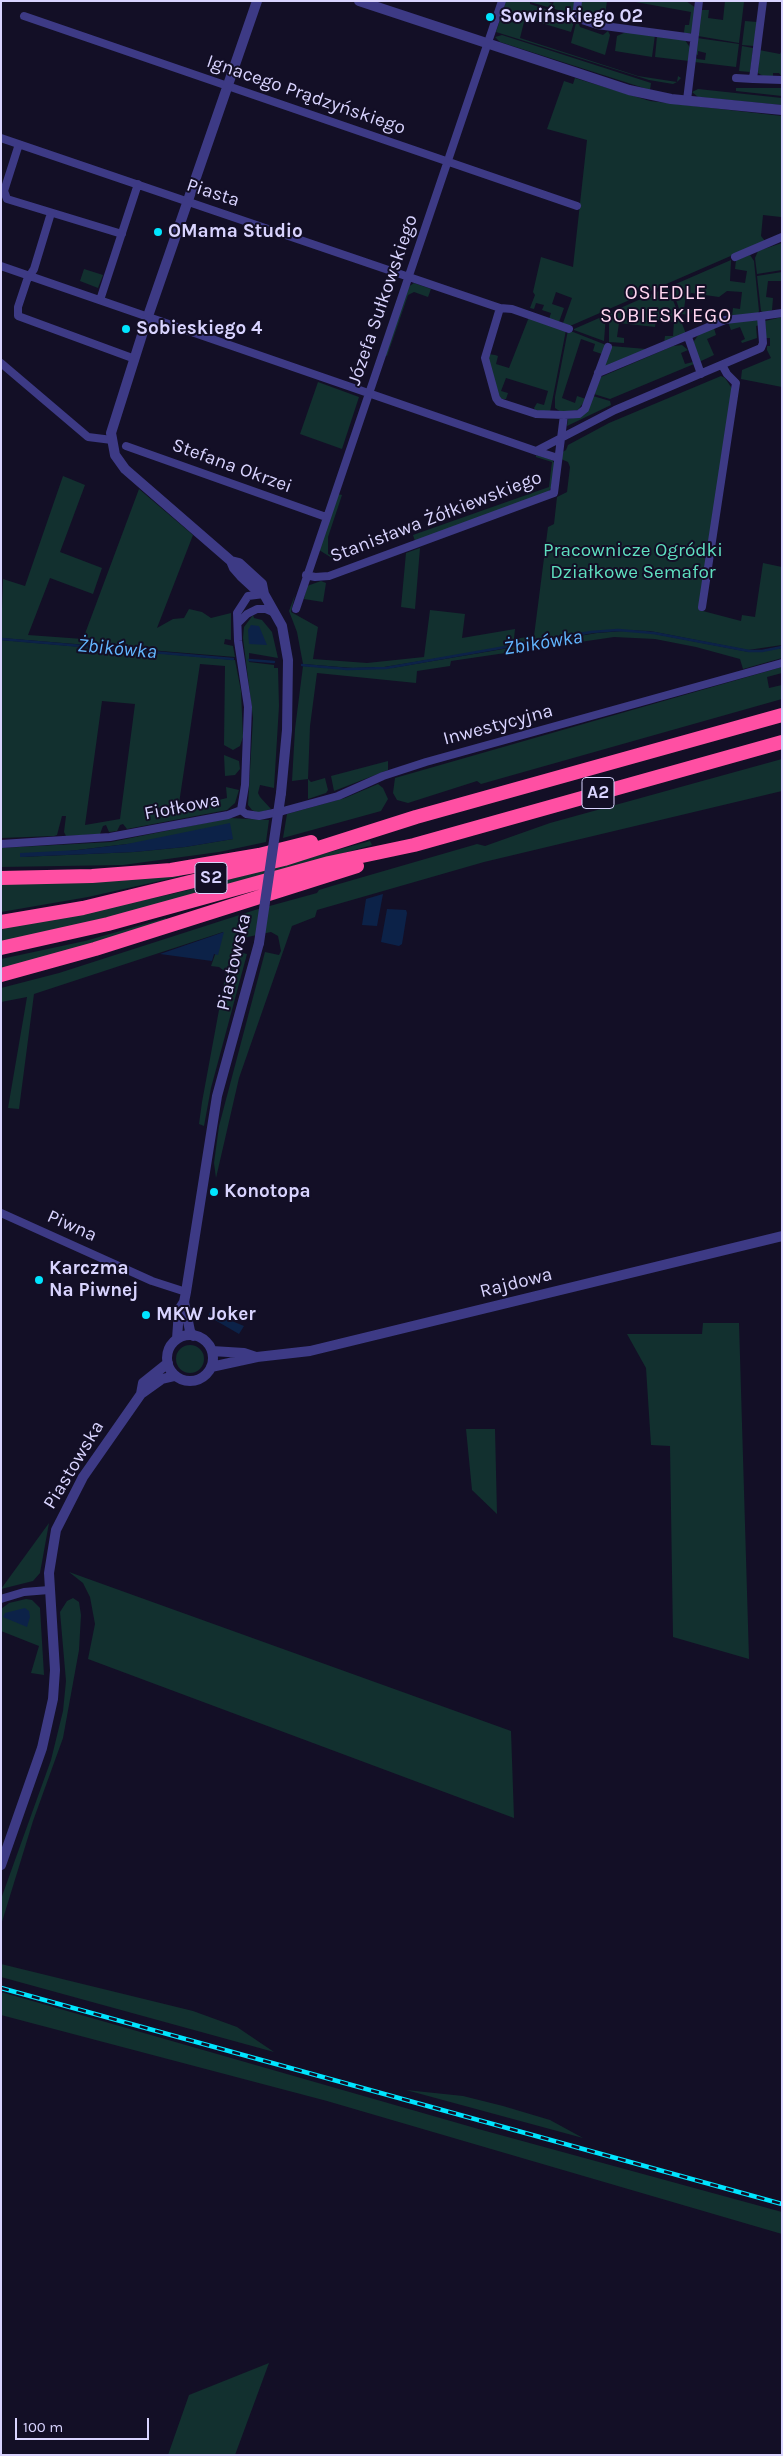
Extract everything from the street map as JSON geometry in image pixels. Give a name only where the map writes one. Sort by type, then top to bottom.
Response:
[{"type":"highway","name":"S2","points":[[1,922],[83,908],[284,859],[416,818],[782,715]]},
{"type":"highway","name":"A2","points":[[414,845],[782,742]]},
{"type":"highway","points":[[1,878],[92,876],[180,869],[259,855],[395,818],[416,818]]},
{"type":"highway","name":"S2","points":[[1,948],[108,924],[329,863],[414,845]]},
{"type":"highway","points":[[1,975],[95,949],[364,863],[414,845]]},
{"type":"street","points":[[1,363],[88,437],[112,440],[112,425],[148,316],[257,1]]},
{"type":"street","points":[[359,1],[629,90],[686,100],[782,110]]},
{"type":"street","name":"Józefa Sułkowskiego","points":[[296,609],[502,1]]},
{"type":"street","points":[[578,1],[576,18],[597,25],[694,38]]},
{"type":"street","points":[[686,100],[700,1]]},
{"type":"street","points":[[753,79],[763,1]]},
{"type":"street","name":"Ignacego Prądzyńskiego","points":[[24,16],[227,84],[577,206]]},
{"type":"street","points":[[736,78],[782,80]]},
{"type":"street","name":"Piasta","points":[[1,138],[500,308],[512,310],[569,329]]},
{"type":"street","points":[[19,144],[4,196],[51,213],[122,234]]},
{"type":"street","points":[[100,300],[138,184]]},
{"type":"street","points":[[51,213],[34,269],[18,307],[18,316],[135,359]]},
{"type":"street","points":[[734,257],[782,237]]},
{"type":"street","points":[[1,266],[558,458]]},
{"type":"street","points":[[500,308],[485,358],[496,398],[500,402],[536,414],[564,415],[583,412],[608,347]]},
{"type":"street","points":[[598,373],[725,320],[782,313]]},
{"type":"street","points":[[536,452],[615,410],[761,348],[763,343],[761,316]]},
{"type":"street","points":[[688,337],[701,374]]},
{"type":"street","points":[[702,606],[736,383],[726,374],[722,365]]},
{"type":"street","name":"Stanisława Żółkiewskiego","points":[[306,575],[329,576],[554,493],[564,415]]},
{"type":"street","name":"Piastowska","points":[[112,440],[115,455],[125,469],[231,561],[239,563],[262,584],[264,594],[282,626],[288,654],[289,676],[281,794],[259,944],[218,1096],[185,1297],[179,1310],[177,1339]]},
{"type":"street","name":"Stefana Okrzei","points":[[126,446],[326,517]]},
{"type":"street","name":"Fiołkowa","points":[[1,844],[110,837],[228,815],[241,810],[245,784],[248,706],[238,641],[238,611],[244,600],[254,594],[264,594]]},
{"type":"street","points":[[239,622],[247,614],[257,609],[266,609],[275,613]]},
{"type":"street","name":"Inwestycyjna","points":[[241,810],[246,814],[259,816],[283,811],[338,796],[383,776],[426,762],[782,663]]},
{"type":"street","name":"Piwna","points":[[1,1212],[185,1297]]},
{"type":"street","name":"Rajdowa","points":[[211,1367],[257,1357],[313,1350],[782,1236]]},
{"type":"street","name":"Piastowska","points":[[185,1297],[190,1331],[193,1336]]},
{"type":"street","points":[[193,1336],[202,1339],[212,1351],[211,1367],[205,1376],[196,1381],[185,1381],[175,1376],[168,1363],[169,1350],[177,1339],[193,1336]]},
{"type":"street","name":"Rajdowa","points":[[212,1351],[244,1353],[257,1357]]},
{"type":"street","name":"Piastowska","points":[[141,1394],[143,1383],[168,1363]]},
{"type":"street","name":"Piastowska","points":[[1,1865],[42,1748],[53,1699],[55,1670],[49,1590],[51,1554],[56,1530],[64,1510],[83,1477],[141,1394],[162,1379],[175,1376]]},
{"type":"street","points":[[1,1599],[24,1592],[49,1590]]},
{"type":"green space","points":[[506,1],[545,1],[553,4],[554,1],[575,1],[572,14],[530,2],[530,4],[570,17],[574,22],[571,32],[525,18],[520,38],[638,76],[677,82],[673,84],[649,80],[496,32]]},
{"type":"green space","points":[[580,1],[607,1],[604,22],[580,16]]},
{"type":"green space","points":[[630,1],[686,1],[696,8],[692,33],[685,34],[684,32],[685,25],[689,25],[691,12]]},
{"type":"green space","points":[[725,1],[744,2],[739,43],[698,36],[701,10],[709,10],[708,18],[723,20]]},
{"type":"green space","points":[[745,21],[757,22],[754,46],[742,45]]},
{"type":"green space","points":[[578,22],[580,27],[603,35],[608,31],[610,35],[605,55],[571,43],[576,23]]},
{"type":"green space","points":[[626,32],[655,35],[652,57],[615,51],[617,36]]},
{"type":"green space","points":[[502,35],[651,83],[650,90],[500,42],[495,37]]},
{"type":"green space","points":[[657,36],[685,40],[691,49],[689,61],[655,57]]},
{"type":"green space","points":[[697,38],[739,44],[736,67],[694,62],[695,56],[697,59],[705,60],[706,53],[698,51],[698,55],[695,54]]},
{"type":"green space","points":[[742,46],[753,48],[750,72],[739,71]]},
{"type":"green space","points":[[759,50],[780,54],[782,50],[782,77],[779,73],[773,73],[773,77],[763,76],[758,73]]},
{"type":"green space","points":[[575,78],[650,101],[782,116],[781,217],[763,215],[761,236],[765,241],[570,326],[563,323],[572,298],[556,292],[552,304],[564,308],[559,322],[549,319],[551,313],[542,310],[544,305],[536,303],[534,309],[530,308],[535,295],[533,292],[541,257],[573,267],[587,140],[547,129],[564,81],[573,84]]},
{"type":"green space","points":[[736,88],[782,88],[782,96],[736,91]]},
{"type":"green space","points":[[698,89],[782,98],[782,105],[698,97],[692,92]]},
{"type":"green space","points":[[782,243],[782,270],[757,274],[755,258],[758,251]]},
{"type":"green space","points":[[750,255],[754,261],[758,313],[732,316],[733,308],[740,309],[742,292],[727,291],[719,297],[691,293],[686,295],[684,309],[692,310],[691,315],[681,314],[671,286],[731,260],[730,281],[745,283],[747,271],[735,269],[736,260]]},
{"type":"green space","points":[[84,269],[103,275],[98,288],[80,281]]},
{"type":"green space","points":[[782,272],[782,281],[768,281],[766,297],[773,298],[772,310],[764,313],[761,311],[757,276]]},
{"type":"green space","points":[[414,283],[431,289],[428,297],[414,292],[408,295],[387,356],[385,355],[408,287]]},
{"type":"green space","points":[[668,287],[686,334],[664,343],[665,336],[673,336],[674,322],[656,320],[655,327],[619,323],[617,337],[624,338],[624,343],[609,342],[609,313]]},
{"type":"green space","points":[[606,315],[604,341],[574,330],[574,329]]},
{"type":"green space","points":[[529,317],[566,330],[550,412],[536,411],[534,408],[537,403],[544,405],[548,391],[506,378],[501,391],[508,393],[506,399],[501,399],[488,359],[488,354],[498,356],[496,364],[509,368]]},
{"type":"green space","points":[[782,317],[782,387],[741,379],[742,370],[771,358],[767,350],[767,346],[770,346],[770,338],[766,338],[765,321]]},
{"type":"green space","points":[[758,320],[760,325],[756,326],[757,338],[742,343],[741,341],[745,339],[740,327],[731,330],[728,322]]},
{"type":"green space","points":[[714,328],[716,335],[707,339],[714,355],[699,362],[693,348],[694,341],[699,334]]},
{"type":"green space","points":[[568,330],[606,345],[602,354],[593,351],[595,344],[581,339],[562,398],[575,403],[577,396],[586,399],[578,410],[561,412],[555,408],[555,397]]},
{"type":"green space","points":[[682,345],[688,350],[681,353],[685,364],[693,362],[694,364],[610,399],[594,394],[601,377],[673,346]]},
{"type":"green space","points":[[611,346],[646,349],[603,369]]},
{"type":"green space","name":"Pracownicze Ogródki Działkowe Semafor","points":[[721,376],[725,378],[733,390],[699,610],[741,621],[742,615],[755,617],[763,563],[782,567],[782,645],[748,650],[650,631],[612,630],[384,667],[353,668],[303,664],[297,632],[289,611],[295,595],[291,612],[318,627],[313,659],[367,663],[424,657],[430,610],[465,614],[462,638],[515,629],[514,639],[534,636],[548,527],[554,524],[557,497],[567,492],[570,467],[568,462],[561,459],[561,453],[566,450],[568,445],[609,423]]},
{"type":"green space","points":[[318,382],[359,397],[342,449],[300,434]]},
{"type":"green space","points":[[593,396],[610,401],[611,405],[567,426],[568,419],[582,416]]},
{"type":"green space","points":[[536,455],[552,460],[555,464],[551,488],[548,492],[415,541],[413,535],[549,487],[552,462],[536,457]]},
{"type":"green space","points":[[63,476],[85,485],[60,552],[102,568],[93,594],[50,578],[28,635],[83,639],[139,489],[193,535],[157,628],[173,619],[184,618],[189,609],[202,612],[211,618],[231,613],[231,640],[225,639],[224,644],[233,646],[235,657],[1,638],[3,579],[25,586]]},
{"type":"green space","points":[[338,494],[342,495],[328,537],[328,554],[333,556],[332,558],[319,550]]},
{"type":"green space","points":[[420,548],[415,609],[401,607],[406,553]]},
{"type":"green space","points":[[321,581],[326,583],[323,602],[304,599],[307,586]]},
{"type":"green space","points":[[253,615],[254,618],[262,620],[272,632],[278,658],[249,653],[249,662],[274,665],[274,668],[278,668],[279,706],[274,788],[260,785],[258,793],[271,809],[258,813],[248,805],[253,718],[243,638],[244,627]]},
{"type":"green space","points":[[624,631],[650,633],[749,652],[782,648],[782,658],[743,669],[740,659],[696,647],[655,639],[614,637],[451,661],[450,666],[417,671],[416,683],[317,673],[310,726],[308,779],[292,781],[295,729],[303,666],[346,669],[392,668],[597,633]]},
{"type":"green space","points":[[1,640],[235,660],[241,691],[243,737],[240,746],[233,750],[224,745],[225,666],[200,664],[178,810],[227,798],[226,787],[239,790],[235,803],[227,810],[127,829],[123,824],[120,825],[117,831],[109,832],[106,825],[103,826],[100,834],[66,836],[64,832],[66,816],[62,816],[57,835],[1,838]],"holes":[[[102,701],[135,704],[120,819],[85,825]]]},
{"type":"green space","points":[[782,667],[782,673],[767,677],[769,688],[782,685],[782,699],[481,784],[477,781],[408,803],[397,800],[393,793],[395,778]]},
{"type":"green space","points":[[224,755],[239,761],[240,769],[235,775],[225,776]]},
{"type":"green space","points":[[782,759],[782,791],[484,862],[317,910],[315,917],[292,926],[239,1078],[216,1178],[214,1163],[219,1126],[265,952],[279,955],[281,951],[278,936],[271,932],[243,938],[235,947],[234,951],[247,954],[211,1088],[204,1126],[199,1124],[202,1102],[226,972],[219,967],[211,966],[223,932],[34,994],[19,1109],[8,1108],[27,997],[1,1002],[1,988],[59,973],[255,910],[317,893],[319,890],[332,886],[477,844],[485,846],[550,823]]},
{"type":"green space","points":[[388,761],[388,770],[334,791],[331,776]]},
{"type":"green space","points":[[325,778],[328,790],[326,793],[308,799],[308,779],[311,782]]},
{"type":"green space","points":[[378,784],[383,788],[388,799],[381,811],[283,838],[287,814],[345,798]]},
{"type":"green space","points":[[230,818],[269,820],[266,842],[219,852],[123,865],[1,867],[1,848],[111,842]],"holes":[[[233,839],[185,847],[134,852],[20,857],[127,844]]]},
{"type":"green space","points":[[370,841],[372,845],[163,904],[1,943],[1,927],[136,902],[206,886]]},
{"type":"green space","points":[[181,874],[182,876],[88,897],[1,912],[1,883]]},
{"type":"green space","points":[[166,918],[166,921],[91,945],[1,969],[1,959],[85,941]]},
{"type":"green space","points":[[703,1323],[739,1323],[749,1659],[673,1637],[670,1446],[651,1445],[646,1368],[627,1334],[702,1334]]},
{"type":"green space","points":[[190,1345],[200,1349],[204,1359],[200,1369],[190,1373],[180,1369],[176,1359],[180,1349]]},
{"type":"green space","points":[[466,1429],[495,1429],[497,1514],[472,1490]]},
{"type":"green space","points":[[49,1523],[40,1573],[33,1581],[1,1589]]},
{"type":"green space","points":[[69,1572],[511,1731],[514,1818],[88,1659],[95,1624],[90,1597],[83,1583]]},
{"type":"green space","points":[[73,1598],[79,1602],[81,1615],[79,1650],[63,1738],[33,1821],[1,1925],[1,1899],[51,1760],[63,1711],[66,1681],[60,1612],[67,1601]]},
{"type":"green space","points":[[26,1599],[32,1600],[40,1608],[44,1675],[31,1673],[39,1646],[1,1631],[1,1609],[9,1603]]},
{"type":"green space","points":[[1,1964],[193,2011],[237,2027],[274,2052],[1,1977]]},
{"type":"green space","points":[[1,1992],[482,2130],[782,2212],[782,2234],[327,2101],[1,2015]]},
{"type":"green space","points":[[406,2090],[463,2096],[503,2106],[550,2120],[583,2138]]},
{"type":"green space","points":[[269,2363],[235,2455],[168,2455],[189,2395]]},
{"type":"water","points":[[251,625],[259,626],[267,645],[249,644],[248,630]]},
{"type":"water","points":[[230,823],[233,839],[185,847],[134,852],[20,857],[20,853],[78,850],[127,844]]},
{"type":"water","points":[[383,894],[377,926],[362,925],[366,899]]},
{"type":"water","points":[[387,909],[406,910],[407,913],[402,944],[399,946],[381,942]]},
{"type":"water","points":[[224,932],[218,955],[214,954],[212,961],[160,954]]},
{"type":"water","points":[[210,1312],[244,1326],[239,1334],[208,1316]]},
{"type":"water","points":[[25,1608],[29,1611],[30,1617],[27,1627],[3,1617],[5,1613]]},
{"type":"waterway","name":"Żbikówka","points":[[302,665],[347,669],[386,668],[591,632],[618,630],[654,633],[749,651],[762,651],[782,647]]},
{"type":"waterway","name":"Żbikówka","points":[[1,639],[233,659]]},
{"type":"waterway","name":"Żbikówka","points":[[249,660],[274,662]]},
{"type":"railway","points":[[1,1988],[782,2204]]},
{"type":"place","name":"Sowińskiego 02","points":[[490,17]]},
{"type":"place","name":"OMama Studio","points":[[158,232]]},
{"type":"place","name":"Sobieskiego 4","points":[[126,329]]},
{"type":"place","name":"Konotopa","points":[[214,1192]]},
{"type":"place","name":"Karczma Na Piwnej","points":[[39,1280]]},
{"type":"place","name":"MKW Joker","points":[[146,1315]]},
{"type":"district","name":"OSIEDLE SOBIESKIEGO","points":[[666,304]]}]
